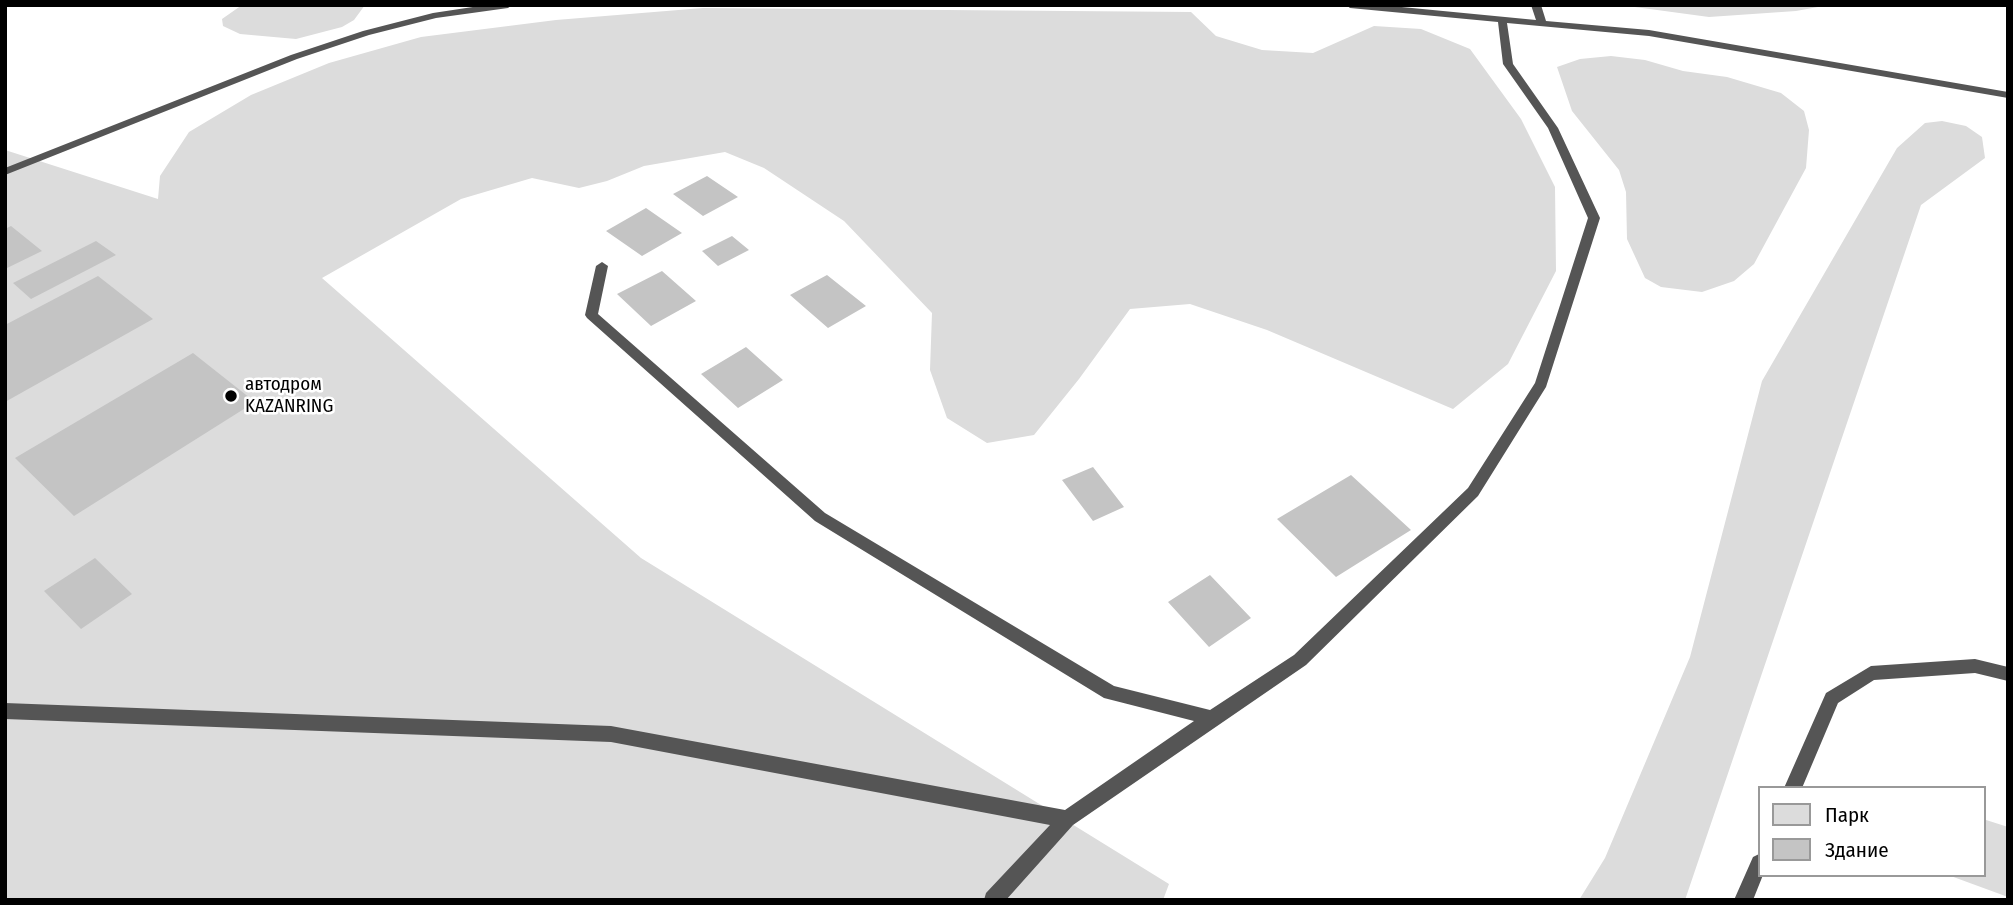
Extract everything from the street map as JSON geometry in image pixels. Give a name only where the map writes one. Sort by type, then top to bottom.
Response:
[{"type":"lane","points":[[5,172],[294,57],[366,33],[436,15],[508,5]]},
{"type":"lane","points":[[1350,5],[1649,33],[2008,94]]},
{"type":"lane","points":[[1536,5],[1542,23]]},
{"type":"lane","points":[[993,900],[1067,819],[1300,660],[1473,492],[1541,384],[1594,218],[1553,128],[1508,64],[1502,20]]},
{"type":"lane","points":[[603,266],[591,315],[820,517],[1111,693],[1212,718]]},
{"type":"lane","points":[[1794,786],[1832,698],[1871,673],[1975,666],[2008,674]]},
{"type":"lane","points":[[5,711],[611,734],[1067,819]]},
{"type":"lane","points":[[1743,900],[1758,865]]},
{"type":"green space","points":[[242,5],[365,5],[354,20],[342,27],[296,39],[240,34],[223,26],[222,19]]},
{"type":"green space","points":[[1620,5],[1829,5],[1796,11],[1709,17]]},
{"type":"green space","points":[[703,8],[1191,12],[1216,36],[1262,50],[1313,53],[1374,26],[1421,29],[1470,49],[1521,119],[1555,187],[1556,271],[1508,364],[1453,409],[1267,330],[1190,304],[1130,309],[1034,435],[987,443],[947,418],[930,370],[932,313],[844,221],[764,168],[725,152],[644,166],[607,181],[579,188],[532,178],[461,199],[322,278],[641,558],[1169,884],[1163,900],[5,900],[5,150],[158,199],[160,176],[189,132],[251,95],[329,63],[421,37],[556,20]]},
{"type":"green space","points":[[1611,56],[1645,60],[1683,71],[1727,77],[1781,93],[1804,111],[1809,130],[1806,168],[1754,264],[1734,281],[1702,292],[1661,287],[1645,278],[1627,239],[1626,192],[1619,170],[1572,111],[1557,67],[1580,59]]},
{"type":"green space","points":[[1942,121],[1966,126],[1982,137],[1985,158],[1921,205],[1685,900],[1579,900],[1605,858],[1690,657],[1762,381],[1897,148],[1925,123]]},
{"type":"green space","points":[[1985,820],[2008,827],[2008,897],[1953,877],[1985,877]]},
{"type":"building","points":[[707,176],[738,197],[703,216],[673,194]]},
{"type":"building","points":[[646,208],[682,233],[642,256],[606,231]]},
{"type":"building","points":[[11,226],[42,251],[5,269],[5,229]]},
{"type":"building","points":[[732,236],[749,250],[718,266],[702,251]]},
{"type":"building","points":[[96,241],[116,255],[31,299],[13,283]]},
{"type":"building","points":[[662,271],[696,301],[651,326],[617,294]]},
{"type":"building","points":[[827,275],[866,306],[828,328],[790,295]]},
{"type":"building","points":[[98,276],[153,319],[5,402],[5,325]]},
{"type":"building","points":[[746,347],[783,380],[738,408],[701,374]]},
{"type":"building","points":[[193,353],[255,402],[74,516],[15,458]]},
{"type":"building","points":[[1093,467],[1124,507],[1093,521],[1062,480]]},
{"type":"building","points":[[1351,475],[1411,530],[1336,577],[1277,519]]},
{"type":"building","points":[[95,558],[132,594],[81,629],[44,591]]},
{"type":"building","points":[[1210,575],[1251,618],[1209,647],[1168,602]]},
{"type":"place","name":"автодром KAZANRING","points":[[231,396]]}]
